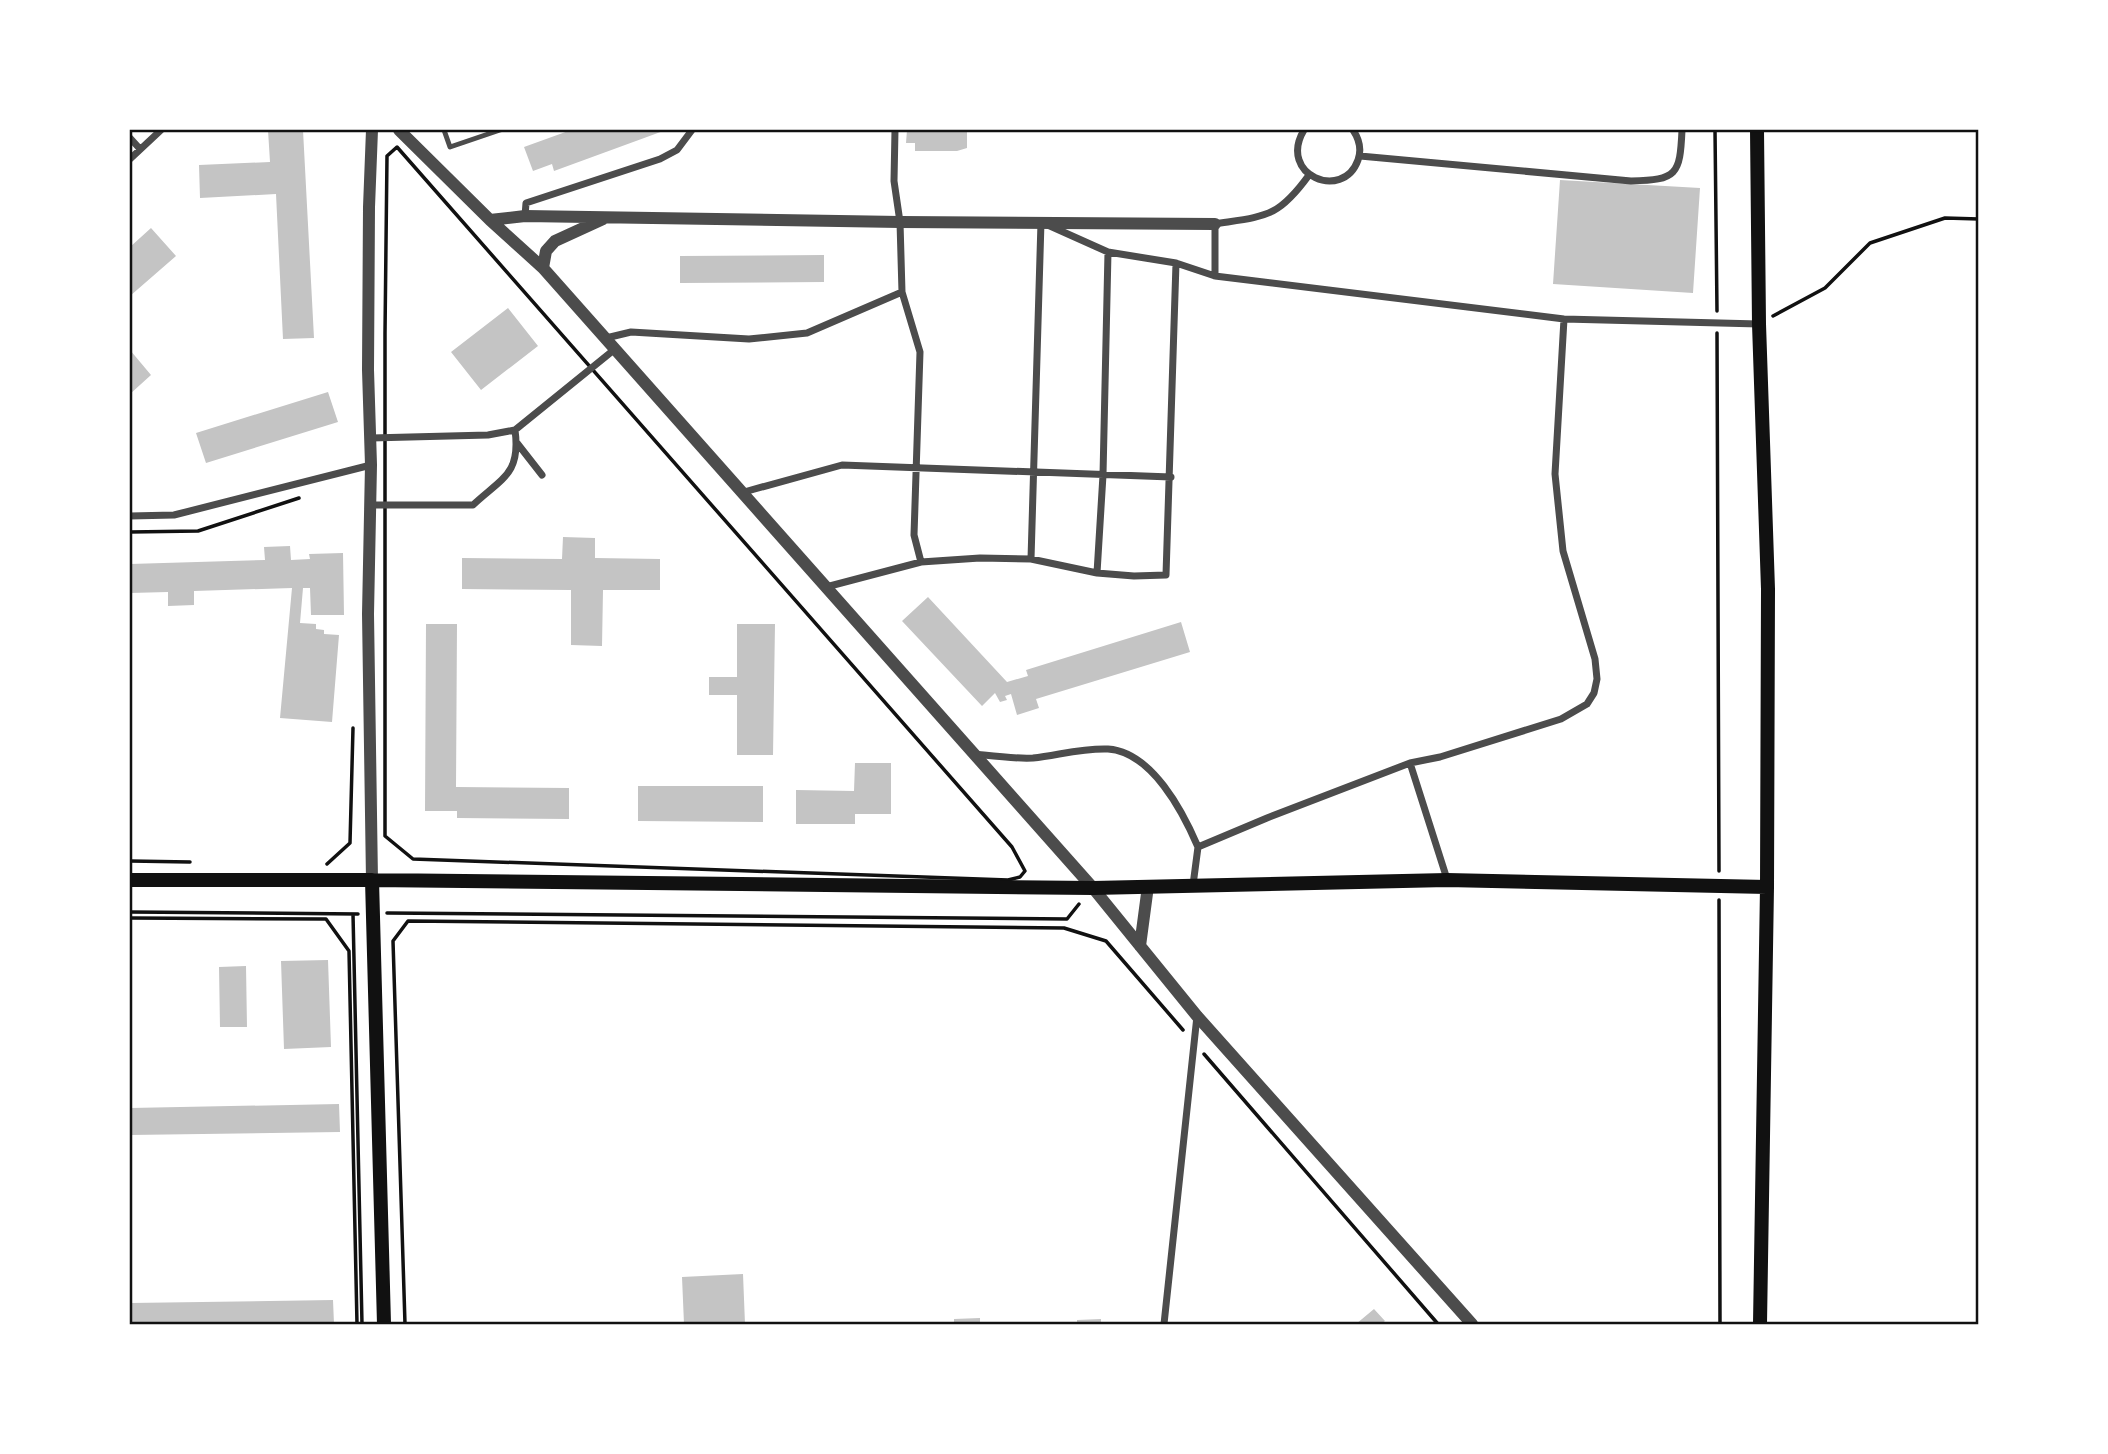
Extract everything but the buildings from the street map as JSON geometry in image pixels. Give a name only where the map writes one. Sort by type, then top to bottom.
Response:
[{"type":"main road","points":[[1757,130],[1759,324],[1768,589],[1767,887],[1760,1325]]},
{"type":"main road","points":[[130,880],[1093,888],[1447,880],[1767,887]]},
{"type":"main road","points":[[372,880],[384,1325]]},
{"type":"street","points":[[130,159],[161,130]]},
{"type":"street","points":[[372,130],[368,343],[371,438],[368,614],[372,880]]},
{"type":"street","points":[[399,130],[544,268],[1093,888],[1197,1016],[1472,1325]]},
{"type":"street","points":[[525,216],[526,203],[660,159],[677,150],[692,130]]},
{"type":"street","points":[[895,130],[894,181],[900,222],[902,292],[920,352],[914,535],[921,562]]},
{"type":"street","points":[[1304,130],[1297,148],[1302,167],[1318,180],[1339,179],[1356,166],[1360,145],[1353,130]]},
{"type":"street","points":[[1360,156],[1631,181],[1656,181],[1667,178],[1677,169],[1682,130]]},
{"type":"street","points":[[130,138],[140,149]]},
{"type":"street","points":[[491,220],[525,216],[610,216],[900,222],[1215,224],[1253,218],[1278,210],[1310,175]]},
{"type":"street","points":[[544,268],[546,251],[555,241],[610,216]]},
{"type":"street","points":[[1041,222],[1108,252],[1176,263],[1215,276],[1564,319],[1759,324]]},
{"type":"street","points":[[1031,559],[1041,222]]},
{"type":"street","points":[[1215,224],[1215,276]]},
{"type":"street","points":[[1097,573],[1108,252]]},
{"type":"street","points":[[826,587],[921,562],[980,558],[1031,559],[1097,573],[1166,575],[1176,263]]},
{"type":"street","points":[[605,338],[631,332],[748,339],[807,333],[902,292]]},
{"type":"street","points":[[1198,847],[1410,763],[1440,757],[1561,719],[1587,704],[1594,693],[1597,679],[1595,659],[1563,551],[1555,474],[1564,319]]},
{"type":"street","points":[[371,438],[488,435],[515,430],[615,349]]},
{"type":"street","points":[[370,505],[474,505],[514,467],[517,456],[515,430]]},
{"type":"street","points":[[517,442],[542,475]]},
{"type":"street","points":[[130,516],[174,515],[371,465]]},
{"type":"street","points":[[744,492],[842,465],[1171,477]]},
{"type":"street","points":[[974,754],[1032,758],[1085,749],[1111,749],[1135,756],[1186,818],[1198,847],[1193,885]]},
{"type":"street","points":[[1410,763],[1447,880]]},
{"type":"street","points":[[1140,946],[1148,887]]},
{"type":"street","points":[[1164,1325],[1197,1016]]},
{"type":"lane","points":[[444,130],[450,147],[500,130]]},
{"type":"path","points":[[1715,130],[1720,1325]]},
{"type":"path","points":[[397,147],[1012,846],[1025,871],[1020,877],[1008,880],[413,859],[386,836],[385,438],[387,156],[397,147]]},
{"type":"path","points":[[1759,324],[1825,288],[1870,243],[1945,218],[1979,219]]},
{"type":"path","points":[[130,532],[198,531],[303,497]]},
{"type":"path","points":[[325,865],[350,843],[353,721]]},
{"type":"path","points":[[130,861],[199,862]]},
{"type":"path","points":[[388,913],[1067,919],[1093,888]]},
{"type":"path","points":[[130,912],[353,914],[359,1325]]},
{"type":"path","points":[[130,918],[326,919],[349,951],[359,1325]]},
{"type":"path","points":[[405,1325],[393,941],[408,921],[1064,928],[1107,941],[1438,1325]]}]
